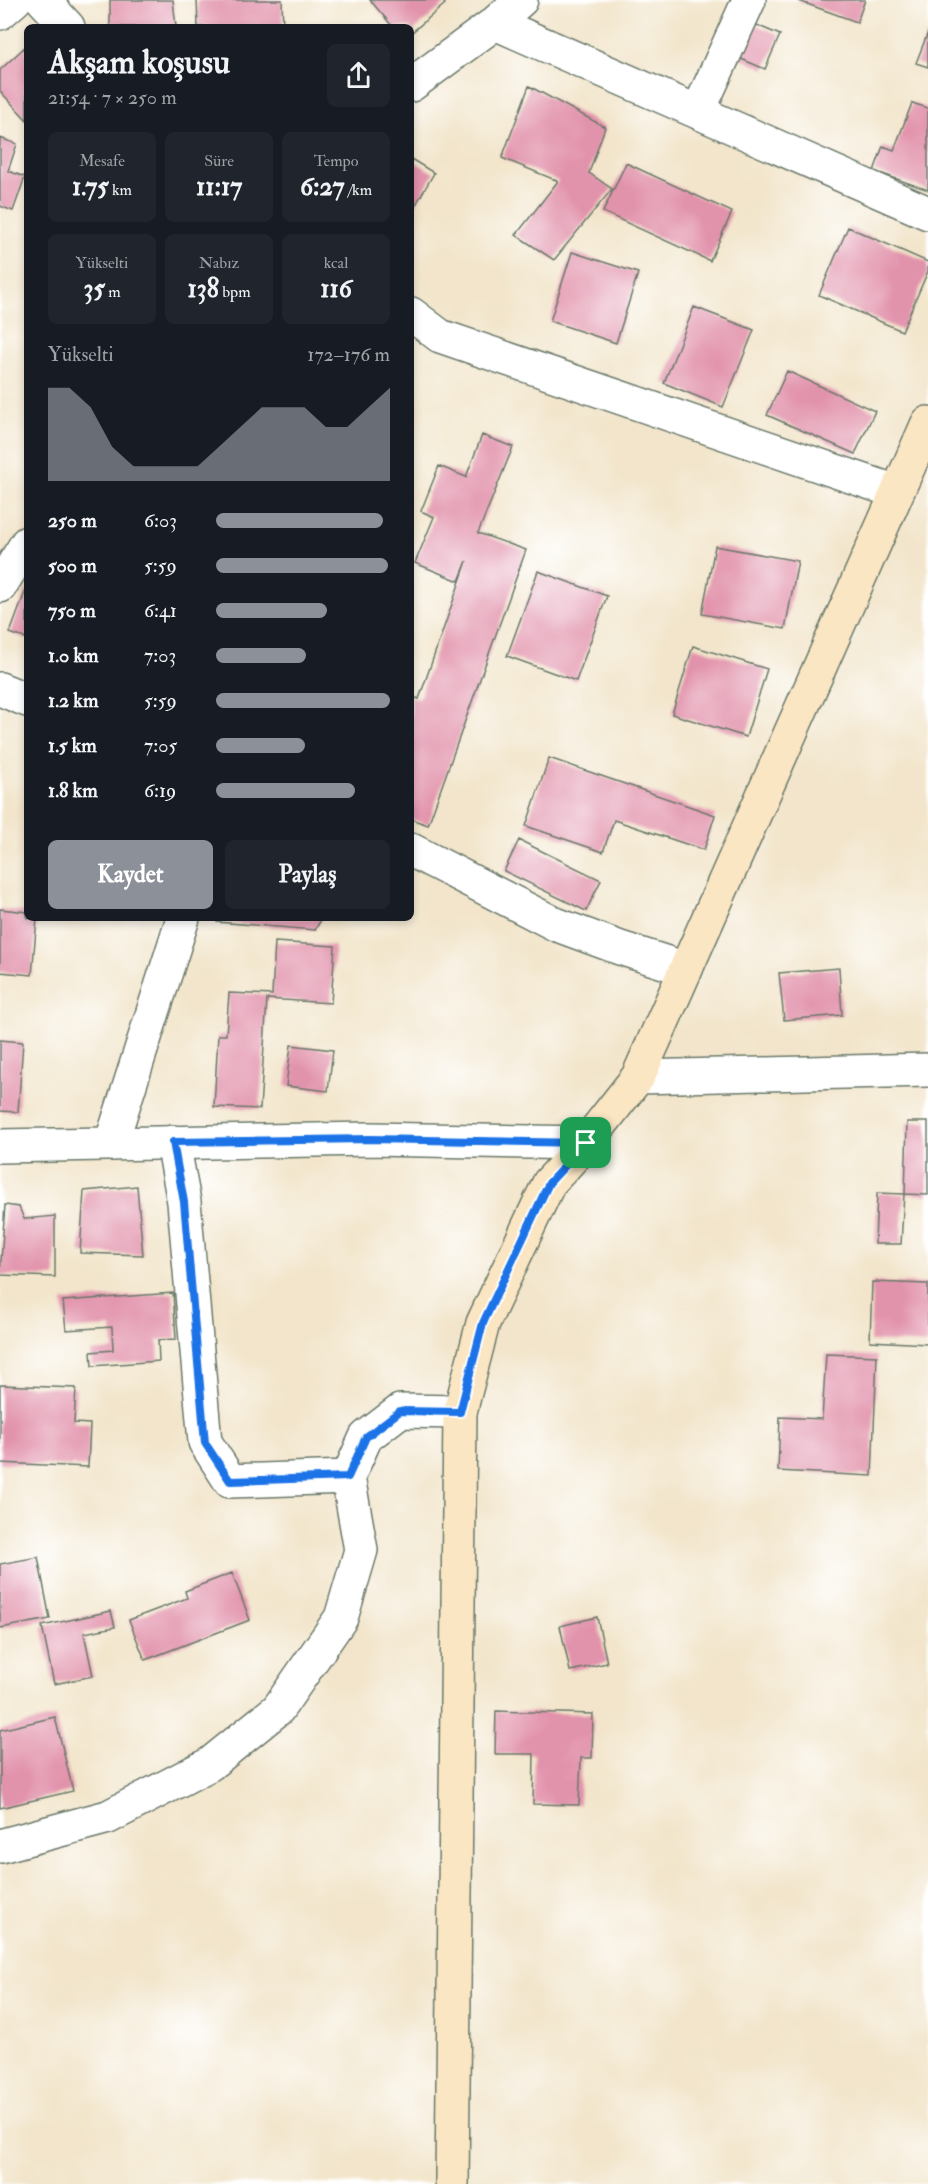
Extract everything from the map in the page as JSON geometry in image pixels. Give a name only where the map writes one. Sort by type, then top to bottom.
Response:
[{"type":"main road","points":[[452,2184],[460,1412],[483,1323],[549,1183],[586,1143],[638,1077],[928,423]]},
{"type":"street","points":[[0,13],[15,0]]},
{"type":"street","points":[[43,0],[65,24]]},
{"type":"street","points":[[414,83],[495,23],[522,0]]},
{"type":"street","points":[[698,112],[749,0]]},
{"type":"street","points":[[495,23],[928,213]]},
{"type":"street","points":[[414,316],[440,336],[897,492]]},
{"type":"street","points":[[0,586],[24,548]]},
{"type":"street","points":[[0,689],[24,699]]},
{"type":"street","points":[[414,852],[555,924],[686,969]]},
{"type":"street","points":[[111,1144],[182,921]]},
{"type":"street","points":[[638,1077],[928,1070]]},
{"type":"street","points":[[0,1146],[370,1139],[586,1143]]},
{"type":"street","points":[[173,1142],[184,1202],[205,1443],[230,1481],[348,1477]]},
{"type":"street","points":[[0,1846],[108,1817],[210,1764],[278,1709],[341,1618],[361,1550],[348,1477],[366,1437],[400,1411],[460,1412]]},
{"type":"building","points":[[110,0],[173,0],[176,24],[110,24]]},
{"type":"building","points":[[197,0],[282,0],[283,24],[198,24]]},
{"type":"building","points":[[370,0],[442,0],[445,4],[414,30],[414,24],[390,24]]},
{"type":"building","points":[[796,0],[865,0],[857,22]]},
{"type":"building","points":[[754,24],[780,35],[765,69],[739,58]]},
{"type":"building","points":[[928,32],[928,67],[916,63]]},
{"type":"building","points":[[24,48],[24,117],[0,91],[0,70]]},
{"type":"building","points":[[529,86],[605,127],[589,173],[612,189],[554,260],[516,235],[558,181],[502,158]]},
{"type":"building","points":[[912,103],[928,108],[928,190],[874,171],[883,146],[894,150]]},
{"type":"building","points":[[0,138],[17,144],[8,171],[24,177],[24,180],[13,211],[0,206]]},
{"type":"building","points":[[414,161],[434,173],[414,208]]},
{"type":"building","points":[[626,163],[732,212],[710,261],[603,212]]},
{"type":"building","points":[[848,227],[928,262],[928,271],[902,331],[819,295]]},
{"type":"building","points":[[572,252],[638,273],[616,343],[550,321]]},
{"type":"building","points":[[694,307],[754,330],[723,407],[664,383]]},
{"type":"building","points":[[787,371],[875,411],[855,454],[767,415]]},
{"type":"building","points":[[482,435],[513,447],[478,533],[526,550],[428,825],[414,820],[414,697],[419,699],[467,561],[459,581],[415,563],[434,517],[421,511],[439,466],[466,477]]},
{"type":"building","points":[[715,546],[798,561],[785,629],[702,614]]},
{"type":"building","points":[[538,571],[607,596],[576,681],[507,656]]},
{"type":"building","points":[[24,595],[24,638],[10,633]]},
{"type":"building","points":[[693,646],[767,669],[746,737],[672,714]]},
{"type":"building","points":[[549,758],[715,815],[704,850],[614,820],[603,852],[526,826]]},
{"type":"building","points":[[519,840],[601,880],[586,911],[504,871]]},
{"type":"building","points":[[0,909],[24,912],[24,921],[37,921],[32,975],[0,972]]},
{"type":"building","points":[[217,921],[320,921],[315,930]]},
{"type":"building","points":[[275,942],[335,946],[331,1003],[267,999],[260,1109],[214,1107],[218,1035],[226,1035],[229,993],[272,995]]},
{"type":"building","points":[[839,968],[842,1015],[784,1020],[779,973]]},
{"type":"building","points":[[0,1040],[23,1042],[18,1112],[0,1111]]},
{"type":"building","points":[[291,1045],[333,1050],[328,1091],[286,1086]]},
{"type":"building","points":[[907,1122],[928,1122],[928,1195],[905,1194]]},
{"type":"building","points":[[137,1186],[143,1255],[80,1253],[84,1191]]},
{"type":"building","points":[[877,1193],[904,1194],[901,1244],[875,1244]]},
{"type":"building","points":[[5,1205],[19,1207],[24,1219],[55,1216],[55,1277],[0,1275]]},
{"type":"building","points":[[872,1282],[928,1284],[928,1344],[870,1341]]},
{"type":"building","points":[[173,1293],[176,1339],[158,1340],[159,1361],[92,1366],[91,1352],[113,1350],[112,1327],[66,1330],[63,1301]]},
{"type":"building","points":[[826,1354],[877,1356],[872,1476],[778,1471],[780,1417],[822,1419]]},
{"type":"building","points":[[0,1385],[76,1388],[74,1423],[90,1424],[88,1467],[0,1463]]},
{"type":"building","points":[[38,1557],[50,1619],[0,1628],[0,1564]]},
{"type":"building","points":[[232,1573],[250,1620],[145,1660],[129,1620],[187,1598],[185,1591]]},
{"type":"building","points":[[111,1611],[115,1627],[84,1633],[93,1676],[54,1684],[42,1626]]},
{"type":"building","points":[[597,1617],[607,1663],[570,1671],[560,1626]]},
{"type":"building","points":[[496,1711],[593,1714],[592,1758],[581,1758],[579,1805],[533,1804],[534,1754],[495,1754]]},
{"type":"building","points":[[55,1717],[73,1791],[0,1808],[0,1730]]},
{"type":"route","points":[[370,1139],[586,1143],[549,1183],[483,1323],[460,1412],[400,1411],[366,1437],[348,1477],[230,1481],[205,1443],[184,1202],[173,1142],[370,1139]]}]
